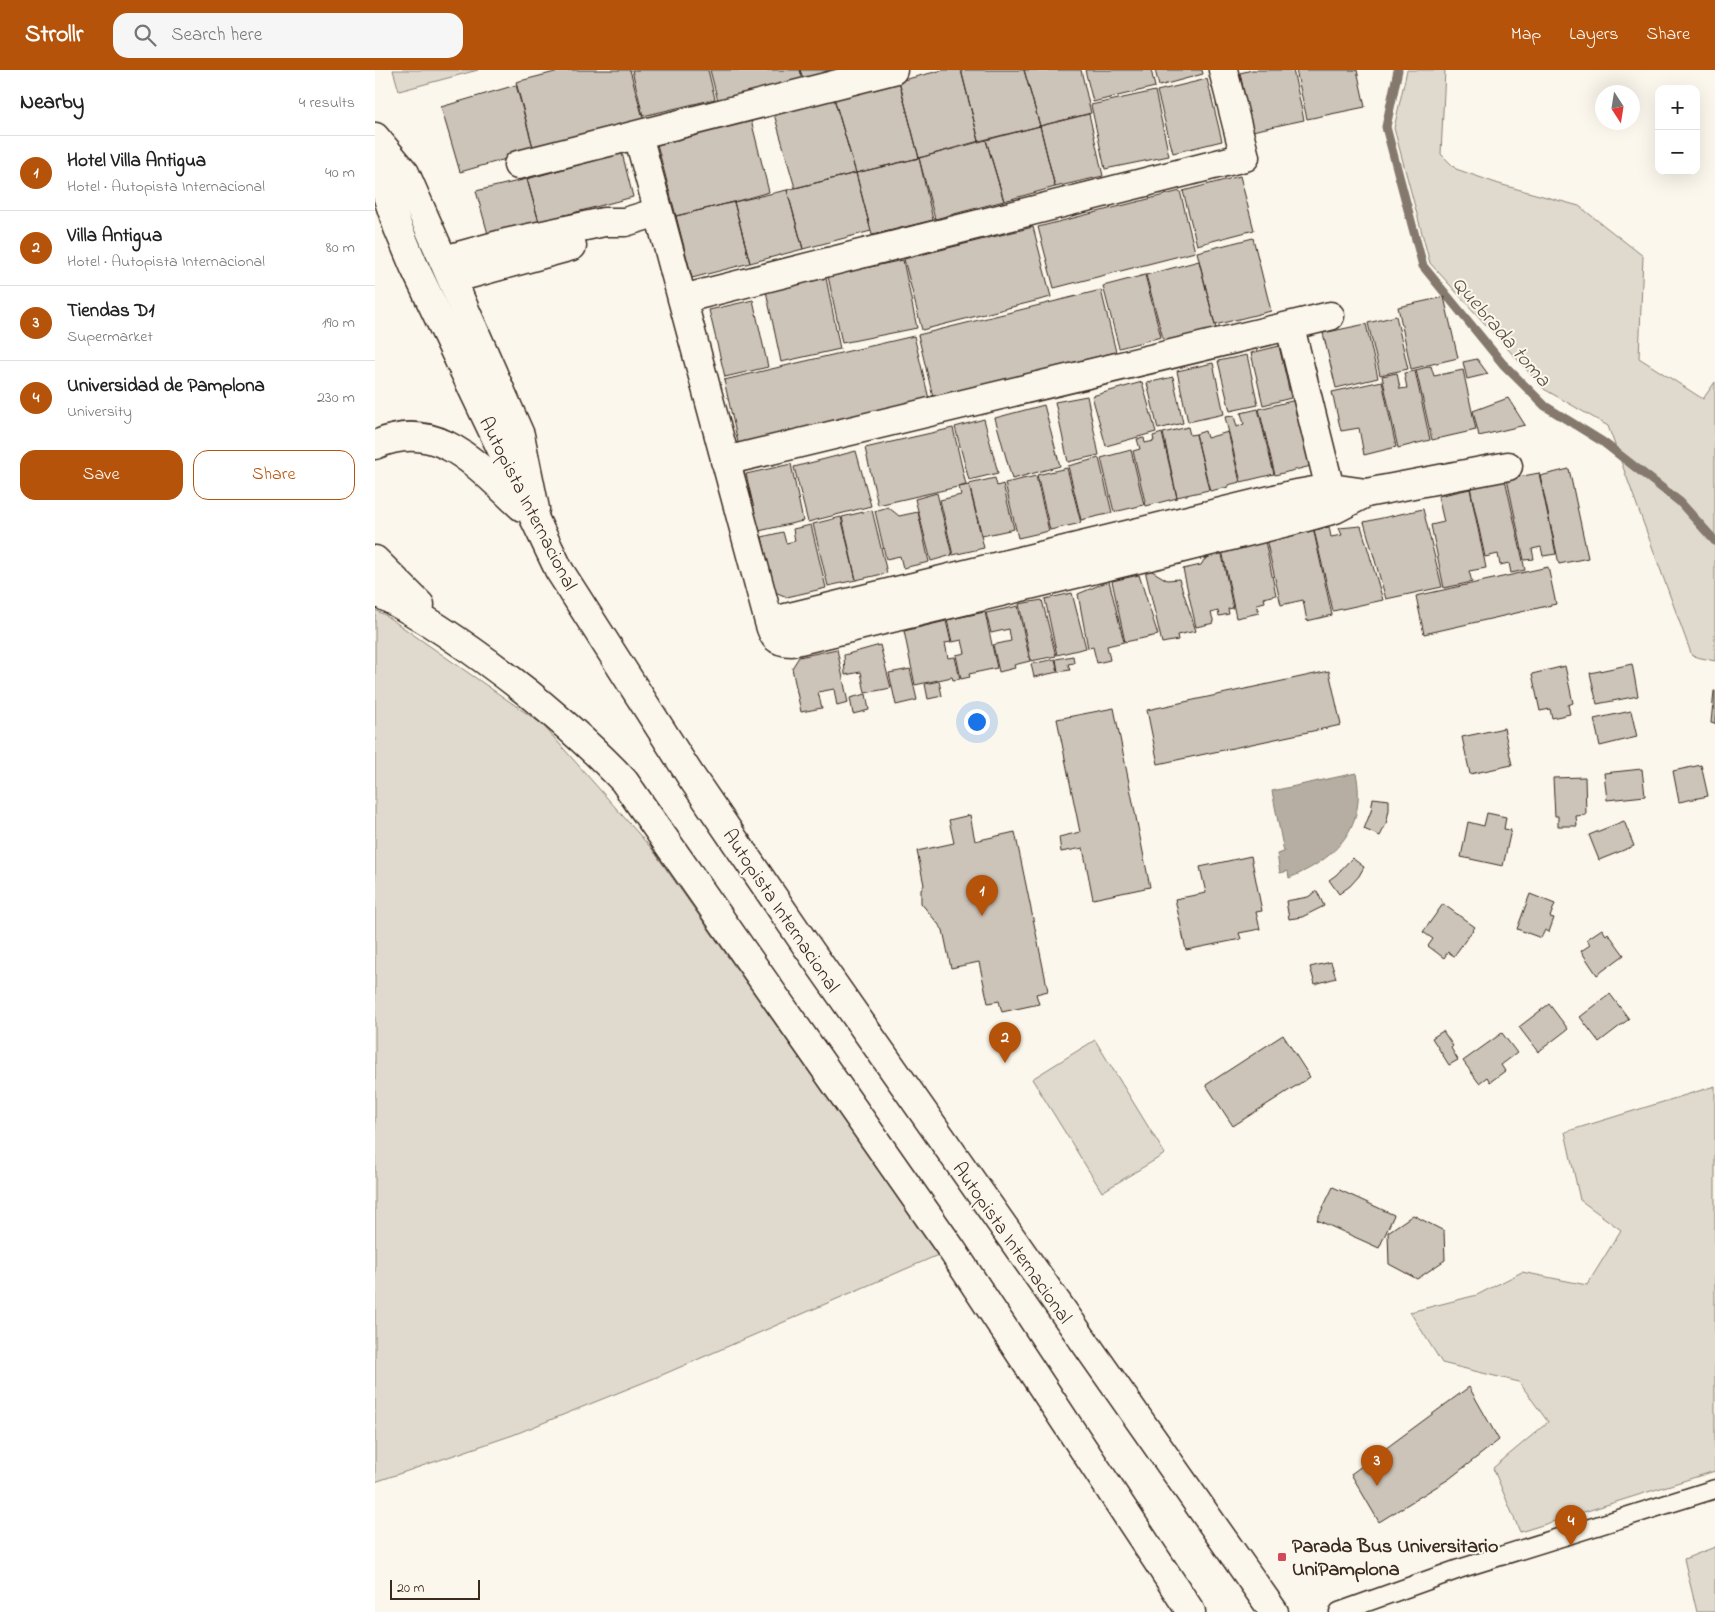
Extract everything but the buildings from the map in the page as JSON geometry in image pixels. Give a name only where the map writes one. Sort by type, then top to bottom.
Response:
[{"type":"main road","points":[[518,165],[893,70]]},
{"type":"main road","points":[[682,299],[1245,157],[1223,70]]},
{"type":"main road","points":[[638,135],[769,622],[1271,500],[1333,498],[1508,466]]},
{"type":"main road","points":[[375,137],[405,173],[520,435],[536,523]]},
{"type":"main road","name":"Autopista Internacional","points":[[375,159],[398,228],[414,266],[559,570],[679,759],[805,946],[1274,1612]]},
{"type":"main road","points":[[448,270],[506,243],[604,222],[625,222],[658,212]]},
{"type":"main road","points":[[725,461],[1330,316]]},
{"type":"main road","points":[[1290,327],[1333,498]]},
{"type":"main road","points":[[375,445],[401,436],[418,436],[437,440],[458,451],[474,463],[536,523]]},
{"type":"main road","points":[[375,560],[455,639]]},
{"type":"main road","points":[[375,591],[395,601],[455,639],[498,669],[577,734],[604,759],[637,799],[952,1250],[1191,1612]]},
{"type":"lane","points":[[1339,1612],[1459,1569],[1715,1489]]},
{"type":"shaded area","points":[[393,70],[478,70],[399,91]]},
{"type":"shaded area","points":[[1407,70],[1445,70],[1441,154],[1456,169],[1499,184],[1579,206],[1643,256],[1639,358],[1703,399],[1715,382],[1715,661],[1692,656],[1608,426],[1544,389],[1430,263],[1394,128]]},
{"type":"shaded area","points":[[375,610],[385,615],[542,724],[652,849],[938,1255],[662,1375],[513,1435],[375,1482]]},
{"type":"shaded area","points":[[1356,773],[1357,809],[1345,838],[1321,861],[1306,870],[1289,878],[1288,871],[1280,873],[1277,854],[1284,852],[1272,791]]},
{"type":"shaded area","points":[[1095,1040],[1165,1154],[1102,1192],[1032,1079]]},
{"type":"shaded area","points":[[1715,1086],[1715,1471],[1520,1532],[1493,1468],[1548,1422],[1519,1382],[1442,1363],[1410,1312],[1477,1295],[1522,1272],[1587,1285],[1621,1230],[1580,1200],[1565,1132]]},
{"type":"shaded area","points":[[1715,1547],[1715,1612],[1697,1612],[1684,1559]]},
{"type":"waterway","name":"Quebrada toma","points":[[1398,70],[1386,127],[1423,266],[1503,364],[1545,406],[1603,442],[1680,502],[1715,541]]},
{"type":"place","name":"Hotel Villa Antigua","points":[[982,916]]},
{"type":"place","name":"Villa Antigua","points":[[1005,1063]]},
{"type":"place","name":"Tiendas D1","points":[[1377,1486]]},
{"type":"place","name":"Universidad de Pamplona","points":[[1571,1546]]},
{"type":"place","name":"Parada Bus Universitario UniPamplona","points":[[1282,1557]]}]
